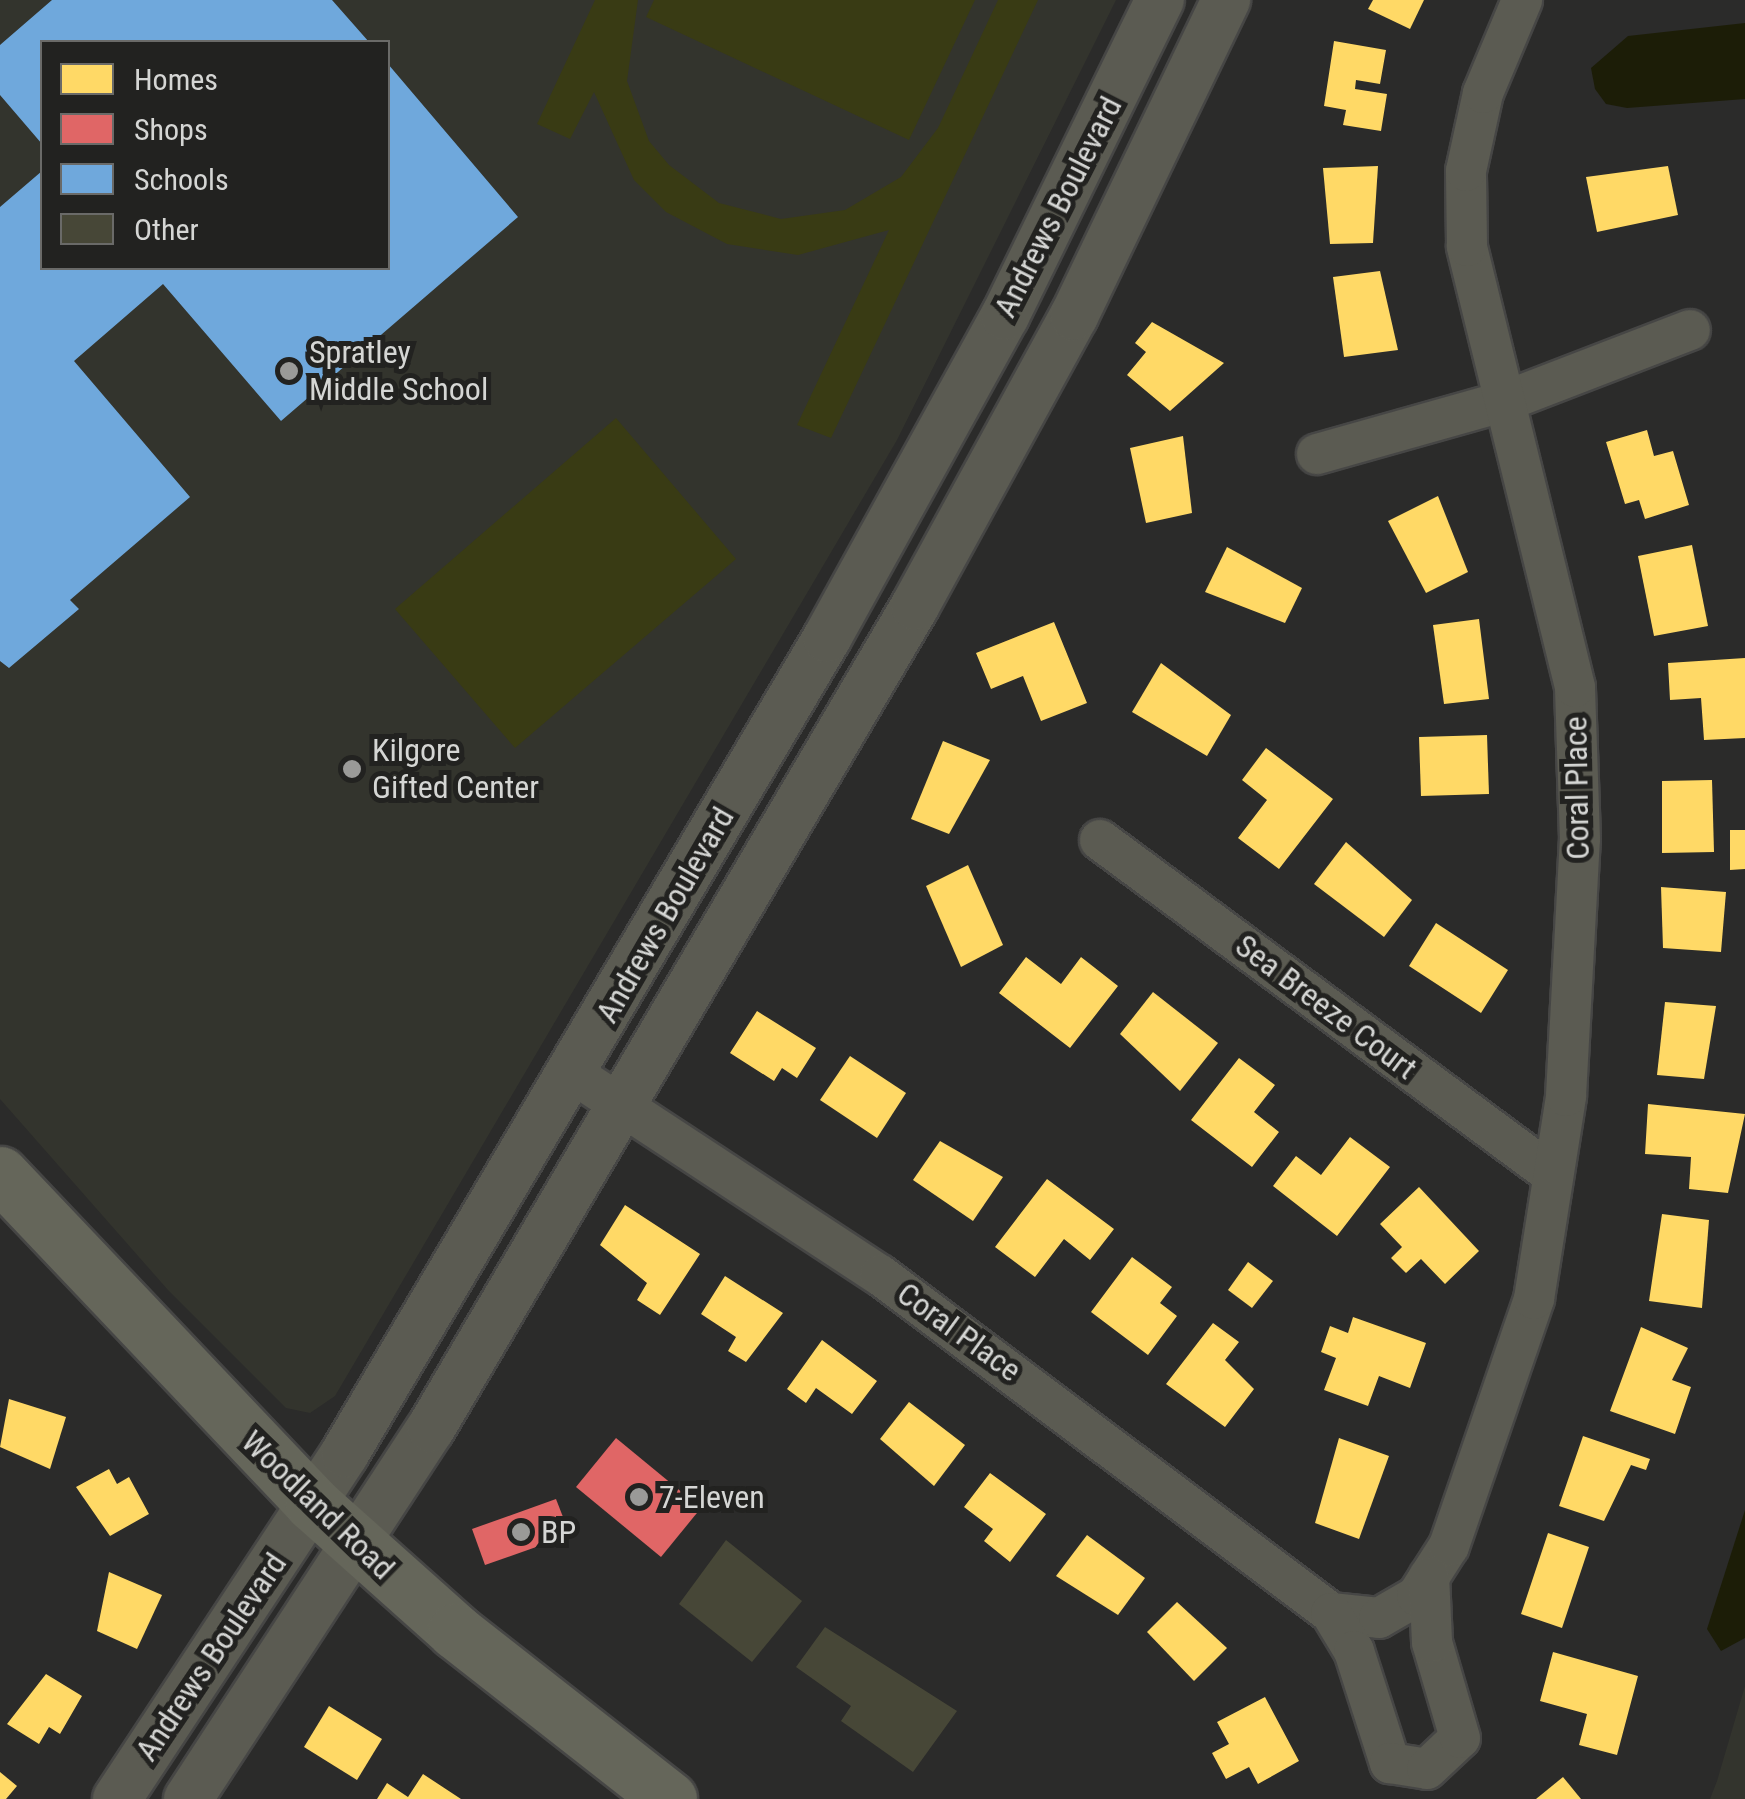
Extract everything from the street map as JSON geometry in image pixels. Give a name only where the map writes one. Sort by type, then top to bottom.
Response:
[{"type":"main road","name":"Woodland Road","points":[[0,1174],[312,1503],[668,1799]]},
{"type":"street","name":"Andrews Boulevard","points":[[116,1799],[312,1503],[572,1072],[922,470],[1160,0]]},
{"type":"street","name":"Andrews Boulevard","points":[[188,1799],[357,1544],[621,1104],[990,472],[1226,0]]},
{"type":"street","name":"Coral Place","points":[[1331,1613],[1379,1618],[1417,1596],[1449,1546],[1534,1298],[1552,1175],[1580,839],[1574,686],[1467,246],[1466,171],[1483,92],[1522,0]]},
{"type":"street","points":[[1318,454],[1506,401],[1690,330]]},
{"type":"street","name":"Sea Breeze Court","points":[[1100,840],[1552,1175]]},
{"type":"street","name":"Coral Place","points":[[572,1072],[978,1345],[1331,1613],[1354,1650],[1390,1762],[1428,1770],[1460,1738],[1432,1642],[1429,1577]]},
{"type":"shaded area","name":"Kilgore Gifted Center","points":[[0,0],[1116,0],[897,440],[335,1396],[310,1413],[286,1408],[168,1290],[0,1099]]},
{"type":"shaded area","points":[[1745,23],[1745,99],[1627,108],[1606,104],[1595,89],[1591,68],[1628,36]]},
{"type":"shaded area","points":[[1745,1510],[1745,1638],[1721,1651],[1707,1629]]},
{"type":"shaded area","points":[[1745,1686],[1745,1799],[1710,1799],[1717,1781]]},
{"type":"green space","points":[[595,0],[638,0],[627,81],[649,141],[669,165],[719,203],[781,219],[845,210],[901,177],[938,128],[998,0],[1038,0],[831,438],[797,425],[889,230],[798,255],[727,244],[666,212],[634,180],[594,92],[570,139],[537,124]]},
{"type":"green space","points":[[654,0],[975,0],[909,140],[646,17]]},
{"type":"green space","points":[[616,418],[736,559],[515,748],[395,609]]},
{"type":"building: Homes","points":[[1373,0],[1424,0],[1410,29],[1368,9]]},
{"type":"building: Homes","points":[[1334,41],[1386,50],[1380,84],[1356,80],[1355,89],[1387,94],[1381,131],[1343,125],[1346,110],[1324,106]]},
{"type":"building: Homes","points":[[1378,166],[1373,243],[1330,244],[1323,168]]},
{"type":"building: Homes","points":[[1668,166],[1678,215],[1597,232],[1586,177]]},
{"type":"building: Homes","points":[[1380,271],[1398,350],[1344,357],[1333,277]]},
{"type":"building: Homes","points":[[1152,322],[1224,363],[1170,411],[1127,375],[1146,352],[1135,343]]},
{"type":"building: Homes","points":[[1647,430],[1654,456],[1673,451],[1689,505],[1645,519],[1639,500],[1625,504],[1606,442]]},
{"type":"building: Homes","points":[[1183,436],[1192,513],[1146,523],[1130,448]]},
{"type":"building: Homes","points":[[1438,496],[1468,572],[1426,593],[1388,521]]},
{"type":"building: Homes","points":[[1692,545],[1708,626],[1654,636],[1638,556]]},
{"type":"building: Homes","points":[[1227,547],[1302,588],[1285,623],[1205,592]]},
{"type":"building: Homes","points":[[1479,619],[1489,699],[1444,704],[1433,625]]},
{"type":"building: Homes","points":[[1054,622],[1087,703],[1041,721],[1023,676],[991,689],[976,653]]},
{"type":"building: Homes","points":[[1745,658],[1745,738],[1704,740],[1701,698],[1670,700],[1668,663]]},
{"type":"building: Homes","points":[[1161,663],[1231,715],[1207,756],[1132,712]]},
{"type":"building: Homes","points":[[1487,735],[1489,794],[1421,796],[1419,737]]},
{"type":"building: Homes","points":[[943,741],[990,760],[949,834],[911,819]]},
{"type":"building: Homes","points":[[1266,748],[1333,799],[1279,869],[1238,838],[1267,800],[1242,780]]},
{"type":"building: Homes","points":[[1712,780],[1714,852],[1662,853],[1662,781]]},
{"type":"building: Homes","points":[[1730,830],[1745,830],[1745,869],[1730,870]]},
{"type":"building: Homes","points":[[1346,842],[1412,900],[1384,937],[1314,884]]},
{"type":"building: Homes","points":[[968,865],[1003,945],[961,967],[926,886]]},
{"type":"building: Homes","points":[[1661,887],[1726,892],[1721,952],[1663,948]]},
{"type":"building: Homes","points":[[1436,923],[1508,970],[1481,1013],[1409,966]]},
{"type":"building: Homes","points":[[1026,957],[1061,984],[1081,957],[1118,986],[1070,1048],[999,993]]},
{"type":"building: Homes","points":[[1153,992],[1218,1043],[1180,1091],[1120,1034]]},
{"type":"building: Homes","points":[[1665,1002],[1716,1006],[1704,1079],[1657,1075]]},
{"type":"building: Homes","points":[[757,1011],[816,1048],[797,1078],[782,1068],[774,1081],[730,1053]]},
{"type":"building: Homes","points":[[850,1056],[906,1093],[877,1138],[820,1100]]},
{"type":"building: Homes","points":[[1239,1058],[1275,1085],[1254,1112],[1279,1132],[1252,1167],[1191,1120]]},
{"type":"building: Homes","points":[[1648,1104],[1745,1114],[1728,1193],[1689,1189],[1691,1157],[1645,1154]]},
{"type":"building: Homes","points":[[1350,1137],[1390,1167],[1337,1236],[1273,1186],[1296,1156],[1321,1175]]},
{"type":"building: Homes","points":[[940,1141],[1003,1177],[973,1221],[913,1180]]},
{"type":"building: Homes","points":[[1047,1179],[1114,1229],[1090,1260],[1064,1239],[1035,1277],[995,1247]]},
{"type":"building: Homes","points":[[1419,1187],[1479,1251],[1445,1284],[1421,1259],[1406,1273],[1391,1258],[1402,1247],[1380,1224]]},
{"type":"building: Homes","points":[[625,1205],[700,1254],[660,1315],[637,1300],[647,1283],[600,1245]]},
{"type":"building: Homes","points":[[1662,1214],[1709,1220],[1702,1308],[1649,1301]]},
{"type":"building: Homes","points":[[1132,1257],[1172,1287],[1160,1303],[1177,1316],[1148,1355],[1091,1312]]},
{"type":"building: Homes","points":[[1248,1262],[1273,1281],[1252,1308],[1228,1290]]},
{"type":"building: Homes","points":[[725,1276],[783,1313],[746,1362],[728,1351],[736,1337],[701,1314]]},
{"type":"building: Homes","points":[[1353,1317],[1426,1343],[1410,1388],[1379,1376],[1368,1406],[1324,1390],[1336,1358],[1321,1352],[1330,1326],[1348,1333]]},
{"type":"building: Homes","points":[[1213,1323],[1239,1342],[1225,1360],[1254,1389],[1225,1427],[1166,1384]]},
{"type":"building: Homes","points":[[1641,1327],[1688,1348],[1672,1380],[1691,1387],[1675,1434],[1610,1411]]},
{"type":"building: Homes","points":[[822,1340],[877,1381],[852,1414],[816,1388],[806,1403],[787,1389]]},
{"type":"building: Homes","points":[[9,1399],[66,1417],[50,1469],[0,1447]]},
{"type":"building: Homes","points":[[909,1402],[965,1445],[934,1486],[880,1439]]},
{"type":"building: Homes","points":[[1583,1436],[1650,1459],[1646,1470],[1631,1465],[1604,1521],[1559,1506]]},
{"type":"building: Homes","points":[[1339,1438],[1389,1456],[1359,1539],[1315,1523]]},
{"type":"building: Homes","points":[[109,1469],[117,1484],[129,1477],[149,1514],[110,1536],[76,1487]]},
{"type":"building: Homes","points":[[990,1473],[1046,1514],[1010,1562],[984,1541],[993,1529],[964,1507]]},
{"type":"building: Homes","points":[[1548,1533],[1589,1547],[1562,1628],[1521,1614]]},
{"type":"building: Homes","points":[[1087,1535],[1145,1578],[1118,1615],[1056,1576]]},
{"type":"building: Homes","points":[[109,1572],[162,1595],[137,1649],[97,1631]]},
{"type":"building: Homes","points":[[1177,1602],[1227,1648],[1194,1681],[1147,1632]]},
{"type":"building: Homes","points":[[1553,1652],[1638,1676],[1617,1755],[1579,1745],[1587,1714],[1540,1701]]},
{"type":"building: Homes","points":[[46,1674],[82,1696],[60,1734],[49,1727],[39,1744],[7,1724]]},
{"type":"building: Homes","points":[[1265,1697],[1299,1761],[1258,1784],[1249,1767],[1226,1779],[1212,1753],[1229,1744],[1217,1722]]},
{"type":"building: Homes","points":[[329,1706],[382,1739],[357,1780],[304,1747]]},
{"type":"building: Homes","points":[[0,1772],[17,1786],[6,1799],[0,1799]]},
{"type":"building: Homes","points":[[423,1774],[461,1799],[377,1799],[387,1783],[408,1797]]},
{"type":"building: Homes","points":[[1563,1777],[1581,1799],[1536,1799]]},
{"type":"building: Shops","name":"7-Eleven","points":[[616,1438],[701,1508],[661,1557],[576,1487]]},
{"type":"building: Shops","name":"BP","points":[[556,1499],[570,1535],[485,1565],[472,1529]]},
{"type":"building: Schools","points":[[52,0],[332,0],[367,40],[40,40],[40,142],[0,95],[0,45]]},
{"type":"building: Schools","name":"Spratley Middle School","points":[[390,66],[518,217],[281,421],[163,284],[74,361],[190,497],[70,600],[79,609],[9,668],[0,661],[0,207],[40,173],[40,270],[390,270]]},
{"type":"building: Other","points":[[726,1540],[802,1601],[752,1662],[679,1604]]},
{"type":"building: Other","points":[[825,1627],[957,1711],[913,1772],[841,1721],[851,1706],[796,1667]]},
{"type":"place","name":"Spratley Middle School","points":[[289,371]]},
{"type":"place","name":"Kilgore Gifted Center","points":[[352,769]]},
{"type":"place","name":"7-Eleven","points":[[639,1497]]},
{"type":"place","name":"BP","points":[[521,1532]]}]
